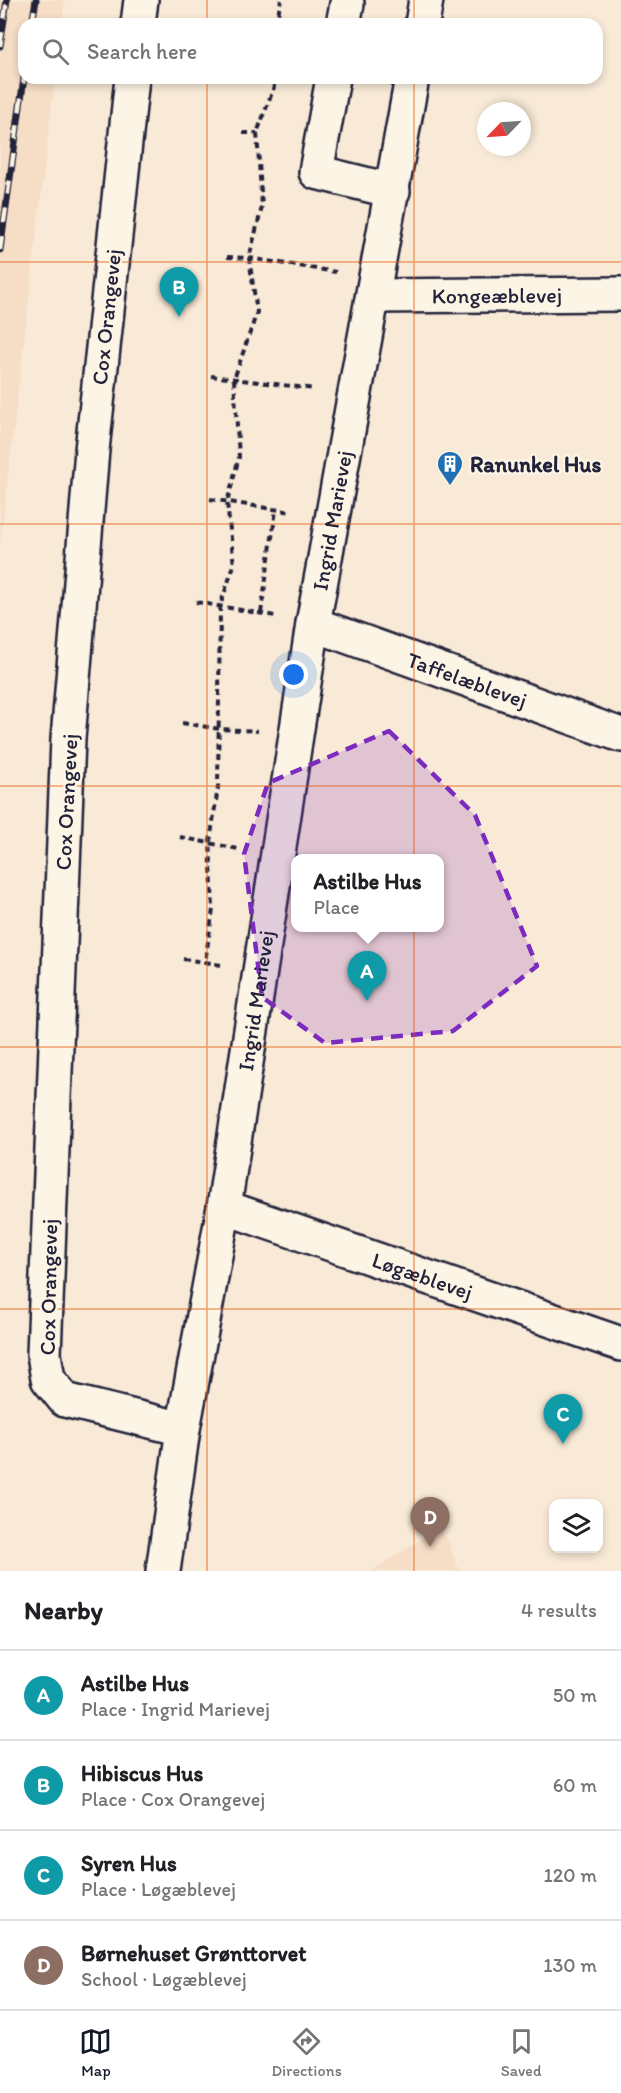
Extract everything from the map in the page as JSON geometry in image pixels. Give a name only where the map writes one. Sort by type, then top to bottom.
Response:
[{"type":"street","points":[[139,18],[141,0]]},
{"type":"street","points":[[423,18],[426,0]]},
{"type":"street","name":"Cox Orangevej","points":[[131,84],[92,450],[68,739],[44,1354],[48,1379],[65,1400],[183,1429]]},
{"type":"street","points":[[332,84],[316,172],[393,191]]},
{"type":"street","name":"Ingrid Marievej","points":[[163,1571],[183,1429],[224,1207],[313,624],[411,84]]},
{"type":"street","name":"Kongeæblevej","points":[[375,287],[621,294]]},
{"type":"street","name":"Taffelæblevej","points":[[313,624],[621,735]]},
{"type":"street","name":"Løgæblevej","points":[[224,1207],[621,1344]]},
{"type":"path","points":[[277,18],[280,0]]},
{"type":"path","points":[[205,962],[213,909],[210,842],[218,788],[220,606],[234,565],[227,503],[239,457],[234,379],[257,312],[249,258],[262,207],[257,133],[274,84]]},
{"type":"path","points":[[243,133],[257,133]]},
{"type":"path","points":[[227,257],[249,258],[375,287]]},
{"type":"path","points":[[211,376],[356,394]]},
{"type":"path","points":[[210,499],[333,518]]},
{"type":"path","points":[[261,614],[276,510]]},
{"type":"path","points":[[196,602],[313,624]]},
{"type":"path","points":[[182,723],[220,729]]},
{"type":"path","points":[[180,837],[210,842]]},
{"type":"path","points":[[183,958],[260,971]]},
{"type":"highlighted area","points":[[389,731],[475,815],[537,966],[453,1031],[325,1043],[262,997],[244,854],[268,783]]},
{"type":"shaded area","points":[[0,0],[65,0],[63,18],[18,18],[18,84],[54,84],[0,545]]},
{"type":"shaded area","points":[[440,1532],[448,1540],[457,1566],[462,1571],[372,1571],[429,1534]]},
{"type":"railway","points":[[0,46],[7,0]]},
{"type":"railway","points":[[33,18],[36,0]]},
{"type":"railway","points":[[0,250],[23,84]]},
{"type":"place","name":"Hibiscus Hus","points":[[179,317]]},
{"type":"place","name":"Ranunkel Hus","points":[[450,487]]},
{"type":"place","name":"Astilbe Hus","points":[[367,1001]]},
{"type":"place","name":"Syren Hus","points":[[563,1444]]},
{"type":"place","name":"Børnehuset Grønttorvet","points":[[430,1547]]}]
